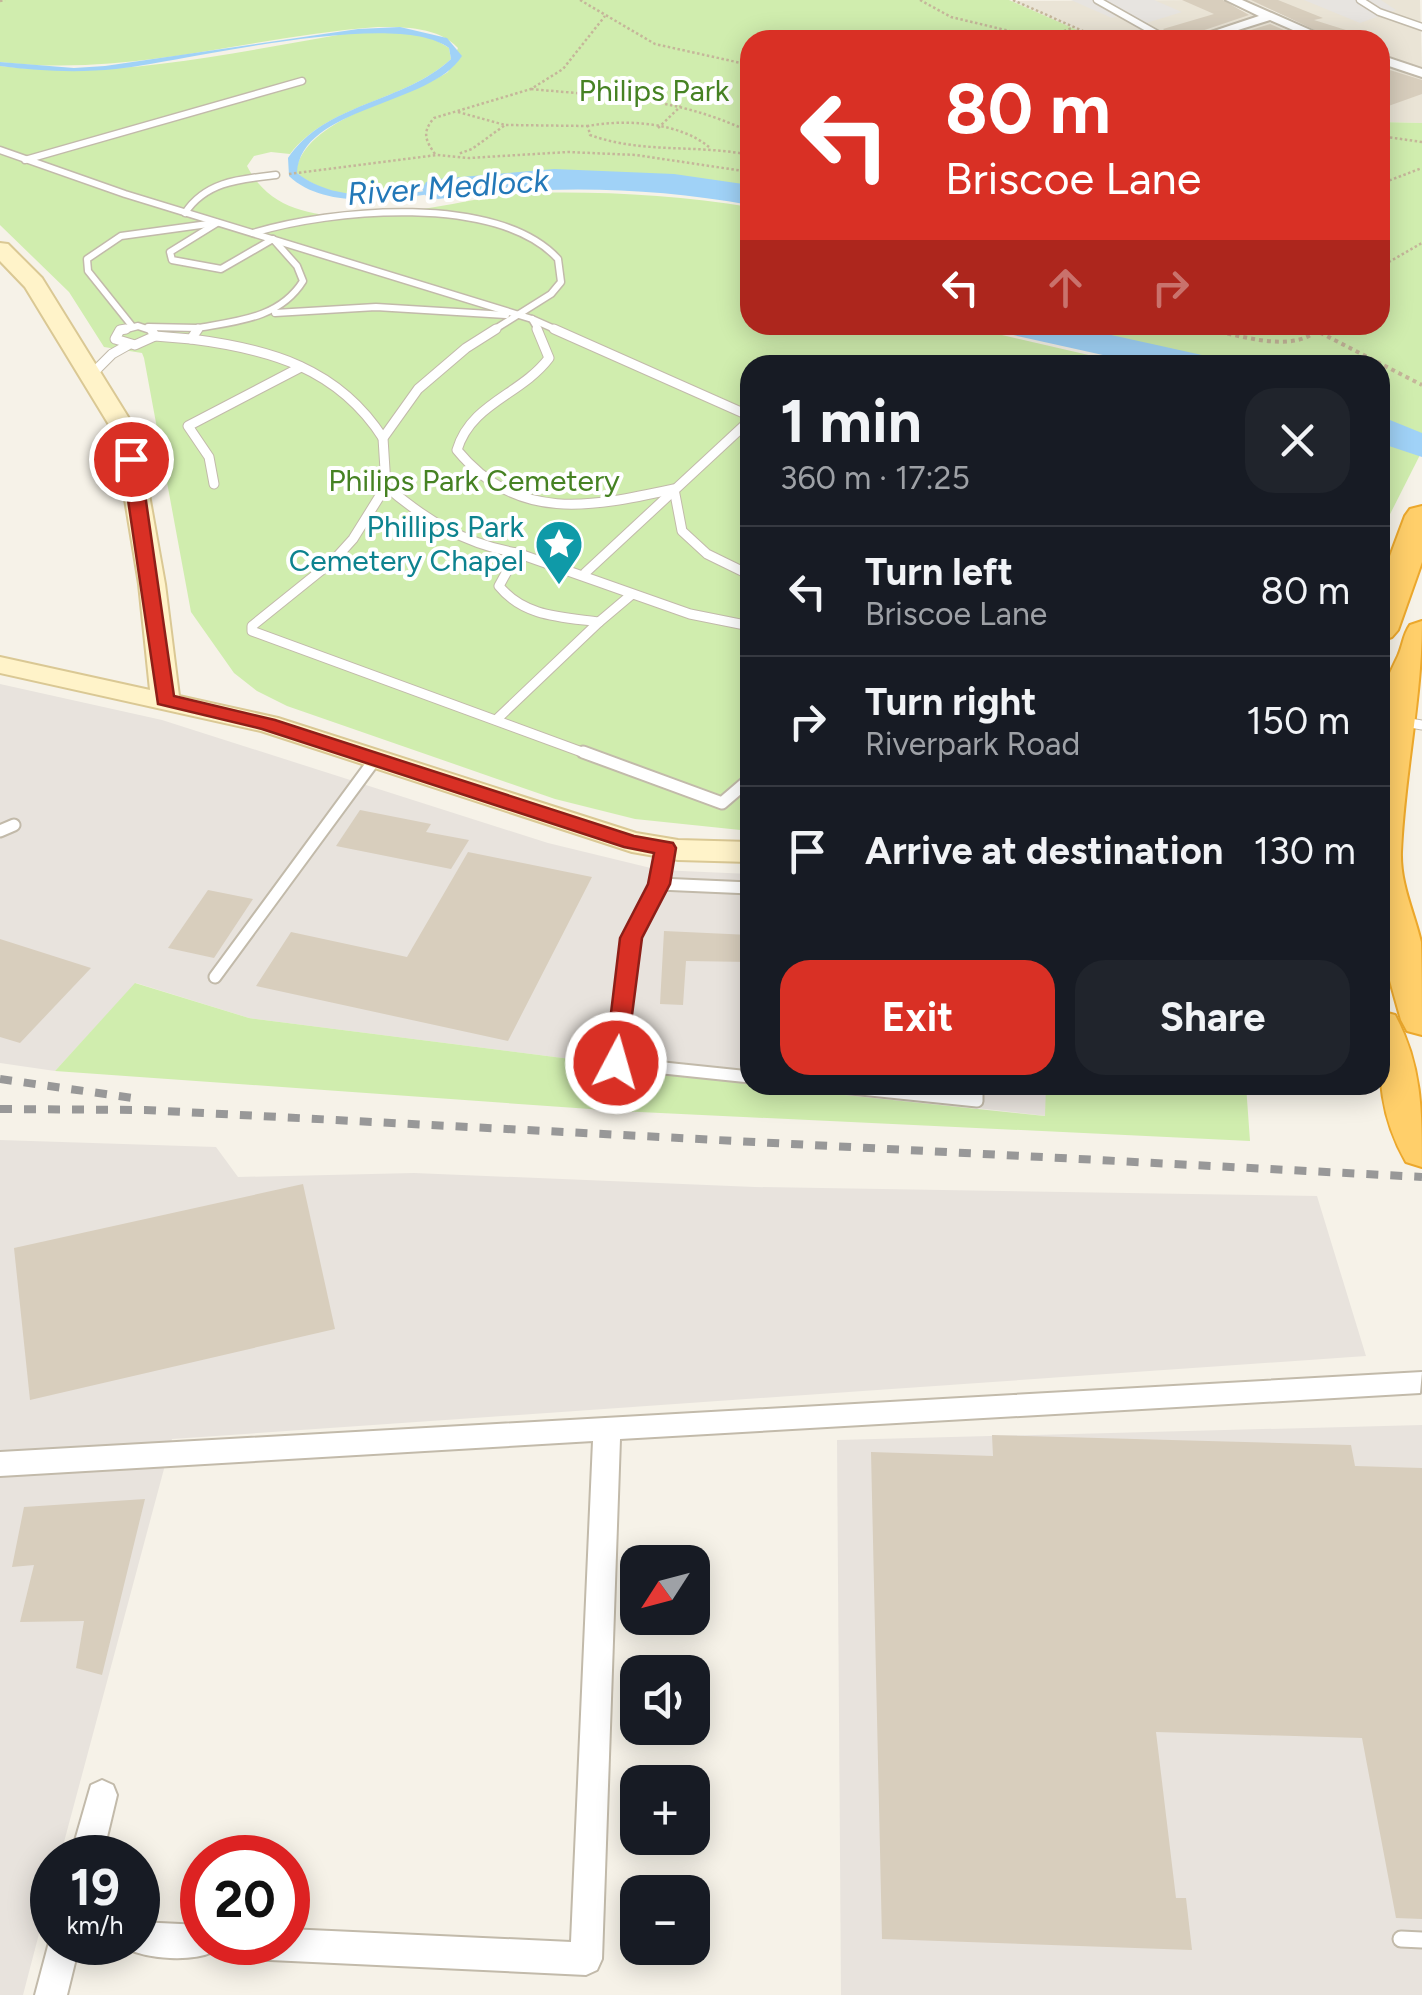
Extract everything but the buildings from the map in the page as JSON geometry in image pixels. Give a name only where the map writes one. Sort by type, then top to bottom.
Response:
[{"type":"highway","points":[[1390,603],[1422,516]]},
{"type":"highway","points":[[1390,820],[1409,723],[1404,673],[1416,658],[1422,632]]},
{"type":"highway","points":[[1390,900],[1422,1020]]},
{"type":"highway","points":[[1390,1056],[1422,1150]]},
{"type":"street","points":[[1232,0],[1304,30]]},
{"type":"street","points":[[1225,30],[1271,16]]},
{"type":"street","points":[[1390,62],[1422,73]]},
{"type":"street","points":[[0,249],[34,282],[126,433],[152,584],[165,700]]},
{"type":"street","points":[[0,664],[268,724],[632,842],[740,852]]},
{"type":"street","points":[[0,1464],[1420,1382]]},
{"type":"street","points":[[310,1946],[586,1959],[608,1430]]},
{"type":"street","points":[[92,1835],[102,1795]]},
{"type":"street","points":[[51,1995],[58,1965]]},
{"type":"lane","points":[[1097,0],[1150,30]]},
{"type":"lane","points":[[1360,0],[1379,12],[1422,27]]},
{"type":"lane","points":[[25,160],[302,81]]},
{"type":"lane","points":[[0,150],[185,213],[532,319],[740,413]]},
{"type":"lane","points":[[185,213],[196,198],[217,185],[276,176]]},
{"type":"lane","points":[[253,233],[312,218],[420,216],[512,227],[548,248],[558,259],[561,282],[551,294],[435,372],[407,402],[383,438]]},
{"type":"lane","points":[[218,223],[178,245],[170,252],[172,260],[221,269],[273,239]]},
{"type":"lane","points":[[132,326],[88,271],[87,259],[121,236],[218,223]]},
{"type":"lane","points":[[266,314],[288,302],[304,282],[297,266],[273,239]]},
{"type":"lane","points":[[520,316],[376,307],[266,314],[198,328],[132,326],[114,336],[128,345],[141,344],[155,336],[191,339],[245,349],[301,367],[327,379],[362,407],[383,438],[386,486],[344,550],[252,626],[252,631],[722,804],[740,788]]},
{"type":"lane","points":[[532,319],[550,358],[532,380],[475,414],[465,427],[457,450],[472,471],[502,492],[562,506],[615,502],[674,488]]},
{"type":"lane","points":[[148,327],[155,336]]},
{"type":"lane","points":[[191,339],[198,328]]},
{"type":"lane","points":[[91,375],[112,354],[128,345]]},
{"type":"lane","points":[[214,484],[209,457],[188,426],[301,367]]},
{"type":"lane","points":[[585,573],[740,427]]},
{"type":"lane","points":[[386,486],[443,530],[489,549],[518,553],[585,573],[681,614],[740,624]]},
{"type":"lane","points":[[674,488],[682,531],[706,554],[740,569]]},
{"type":"lane","points":[[518,553],[499,586],[505,595],[545,615],[599,622]]},
{"type":"lane","points":[[496,720],[631,595]]},
{"type":"lane","points":[[215,977],[376,758]]},
{"type":"lane","points":[[0,831],[14,825]]},
{"type":"lane","points":[[666,848],[659,884],[631,938],[616,1063],[740,1077]]},
{"type":"lane","points":[[659,884],[740,888]]},
{"type":"lane","points":[[919,1095],[977,1101],[977,1095]]},
{"type":"lane","points":[[1402,1939],[1422,1940]]},
{"type":"path","points":[[580,0],[655,44],[740,63]]},
{"type":"path","points":[[920,0],[951,18],[1004,30]]},
{"type":"path","points":[[1013,0],[1081,30]]},
{"type":"path","points":[[437,155],[425,140],[426,127],[434,118],[531,90],[562,69],[605,16]]},
{"type":"path","points":[[1066,30],[1074,27]]},
{"type":"path","points":[[531,90],[631,97],[683,106],[740,128]]},
{"type":"path","points":[[658,128],[683,106]]},
{"type":"path","points":[[454,112],[504,125],[629,123],[696,137],[709,147]]},
{"type":"path","points":[[451,156],[472,149],[504,125]]},
{"type":"path","points":[[588,126],[590,135],[639,147],[709,147],[740,153]]},
{"type":"path","points":[[1390,137],[1422,142]]},
{"type":"path","points":[[636,155],[639,147]]},
{"type":"path","points":[[300,173],[437,155],[568,152],[636,155],[740,171]]},
{"type":"path","points":[[1390,180],[1422,168]]},
{"type":"path","points":[[1390,261],[1422,244]]},
{"type":"path","points":[[1236,335],[1275,342],[1306,340],[1314,335]]},
{"type":"path","points":[[1324,335],[1363,355]]},
{"type":"path","points":[[1390,369],[1422,385]]},
{"type":"shaded area","points":[[1071,0],[1154,0],[1182,12],[1143,24],[1121,15],[1112,18]]},
{"type":"shaded area","points":[[1216,0],[1288,30],[1077,30],[1012,1]]},
{"type":"shaded area","points":[[1247,0],[1420,0],[1422,68],[1390,57],[1390,30],[1320,30]]},
{"type":"shaded area","points":[[1304,0],[1381,0],[1396,10],[1360,23]]},
{"type":"shaded area","points":[[1390,68],[1422,79],[1422,123],[1390,122]]},
{"type":"shaded area","points":[[0,684],[162,720],[548,843],[659,870],[740,874],[740,1081],[249,1018],[136,983],[55,1071],[0,1063]]},
{"type":"shaded area","points":[[864,1095],[1046,1095],[1046,1116]]},
{"type":"shaded area","points":[[0,1140],[216,1147],[238,1177],[414,1173],[755,1187],[1317,1196],[1366,1356],[172,1439],[66,1835],[30,1835],[31,1965],[23,1995],[0,1995]]},
{"type":"shaded area","points":[[1422,1425],[1422,1995],[841,1995],[837,1440]]},
{"type":"green space","name":"Philips Park","points":[[0,0],[1009,0],[1077,30],[740,30],[740,192],[662,182],[513,176],[402,192],[347,194],[321,187],[296,173],[303,154],[336,124],[448,72],[458,48],[441,36],[410,28],[331,32],[96,65],[0,62]]},
{"type":"green space","name":"Philips Park Cemetery","points":[[362,31],[418,34],[449,48],[451,59],[433,73],[326,123],[290,154],[271,152],[254,156],[247,166],[269,194],[299,209],[336,216],[375,215],[527,193],[611,193],[740,206],[740,335],[1002,335],[1089,355],[740,355],[740,830],[635,819],[555,799],[287,706],[257,691],[234,673],[191,612],[142,353],[104,347],[69,292],[0,225],[0,66],[91,70],[227,54]]},
{"type":"green space","points":[[1390,122],[1422,123],[1422,444],[1390,430],[1390,355],[1162,355],[1070,335],[1390,335]]},
{"type":"green space","points":[[1390,440],[1422,451],[1390,514]]},
{"type":"green space","points":[[135,983],[249,1018],[740,1081],[740,1095],[845,1095],[1045,1116],[1046,1095],[1247,1095],[1250,1141],[619,1111],[55,1071]]},
{"type":"water","points":[[400,27],[447,38],[462,56],[446,73],[424,86],[320,133],[304,151],[297,173],[319,186],[372,195],[510,176],[508,181],[425,195],[364,200],[310,190],[289,176],[288,158],[323,125],[411,85],[451,59],[449,48],[422,37],[385,33],[289,40],[101,70],[0,66],[0,62],[74,68],[105,66],[358,29]]},
{"type":"waterway","name":"River Medlock","points":[[438,189],[514,181],[594,179],[740,193]]},
{"type":"waterway","name":"River Medlock","points":[[1062,335],[1153,355]]},
{"type":"waterway","name":"River Medlock","points":[[1390,433],[1419,446]]},
{"type":"railway","points":[[0,1079],[133,1098]]},
{"type":"railway","points":[[0,1109],[145,1110],[1422,1177]]},
{"type":"place","name":"Phillips Park Cemetery Chapel","points":[[559,586]]},
{"type":"route","points":[[131,459],[152,584],[165,700],[268,724],[632,842],[666,848],[659,884],[631,938],[616,1063]]}]
